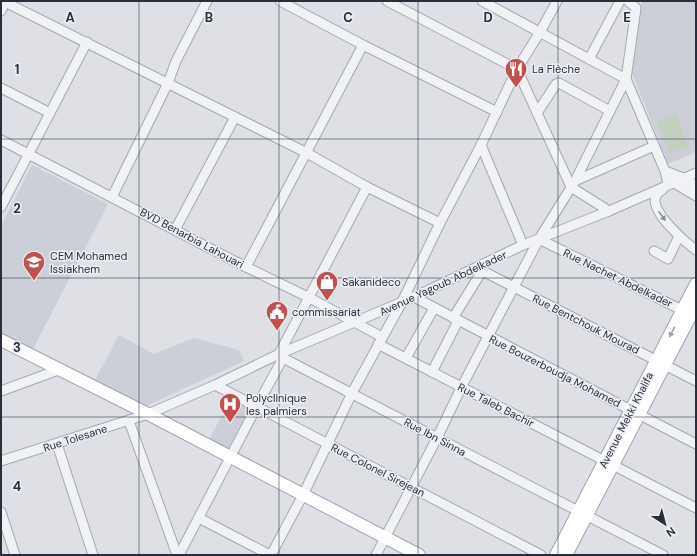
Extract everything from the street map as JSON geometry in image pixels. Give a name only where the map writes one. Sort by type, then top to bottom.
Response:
[{"type":"main road","name":"Avenue Mekki Khalifa","points":[[556,555],[582,514],[661,363],[691,312],[696,284]]},
{"type":"main road","points":[[1,340],[61,369],[419,555]]},
{"type":"main road","name":"Avenue Mekki Khalifa","points":[[566,555],[582,514]]},
{"type":"street","points":[[112,197],[168,83],[176,61],[207,1]]},
{"type":"street","points":[[280,1],[363,45],[497,112]]},
{"type":"street","points":[[387,1],[517,69],[537,113],[573,184],[609,211]]},
{"type":"street","points":[[482,1],[626,79],[671,184],[696,196]]},
{"type":"street","points":[[499,1],[504,12]]},
{"type":"street","points":[[199,518],[270,555],[303,495],[352,393],[402,302],[440,223],[481,145],[517,69],[557,1]]},
{"type":"street","points":[[589,59],[620,1]]},
{"type":"street","points":[[376,555],[539,239],[573,184],[626,79],[636,8],[628,1]]},
{"type":"street","points":[[1,11],[4,2],[87,42],[307,153],[367,187],[440,223]]},
{"type":"street","points":[[1,207],[87,42]]},
{"type":"street","points":[[246,267],[363,45]]},
{"type":"street","points":[[537,113],[557,83],[610,111]]},
{"type":"street","points":[[1,88],[50,113]]},
{"type":"street","points":[[175,230],[235,117]]},
{"type":"street","name":"BVD Benarbia Lahouari","points":[[1,140],[246,267],[310,298],[356,323],[380,340]]},
{"type":"street","points":[[481,145],[524,245]]},
{"type":"street","points":[[573,184],[654,146]]},
{"type":"street","points":[[665,171],[683,178],[696,186]]},
{"type":"street","name":"Avenue Yagoub Abdelkader","points":[[148,414],[479,269],[524,245],[609,211],[696,173]]},
{"type":"street","points":[[671,184],[656,195],[655,201],[657,208],[666,222],[679,236],[696,250]]},
{"type":"street","points":[[178,555],[199,518],[257,406],[367,187]]},
{"type":"street","points":[[654,251],[668,259],[679,236]]},
{"type":"street","name":"Rue Nachet Abdelkader","points":[[539,239],[691,312]]},
{"type":"street","points":[[432,372],[479,269]]},
{"type":"street","name":"Rue Bentchouk Mourad","points":[[479,269],[696,381]]},
{"type":"street","name":"Rue Bouzerboudja Mohamed","points":[[414,297],[488,337],[696,444]]},
{"type":"street","points":[[406,358],[434,308]]},
{"type":"street","name":"Rue Taleb Bachir","points":[[380,340],[406,358],[461,388],[696,508]]},
{"type":"street","name":"Rue Ibn Sinna","points":[[281,356],[663,555]]},
{"type":"street","points":[[1,391],[61,369]]},
{"type":"street","name":"Rue Colonel Sirejean","points":[[214,384],[541,555]]},
{"type":"street","name":"Rue Tolesane","points":[[1,461],[148,414]]},
{"type":"street","points":[[129,420],[178,555]]},
{"type":"street","points":[[57,444],[93,555]]},
{"type":"street","points":[[1,512],[15,555]]},
{"type":"shaded area","points":[[642,1],[696,1],[696,152],[668,164],[632,73]]},
{"type":"shaded area","name":"CEM Mohamed Issiakhem","points":[[32,165],[108,204],[31,353],[1,339],[1,226]]},
{"type":"shaded area","points":[[119,335],[154,354],[194,338],[239,350],[244,361],[146,406],[95,380]]},
{"type":"shaded area","name":"Polyclinique les palmiers","points":[[233,396],[251,406],[227,451],[208,441]]},
{"type":"green space","points":[[676,114],[688,146],[670,153],[657,121]]},
{"type":"place","name":"La Flèche","points":[[516,88]]},
{"type":"place","name":"CEM Mohamed Issiakhem","points":[[34,282]]},
{"type":"place","name":"Sakanideco","points":[[327,302]]},
{"type":"place","name":"commissariat","points":[[277,332]]},
{"type":"place","name":"Polyclinique les palmiers","points":[[230,424]]}]
